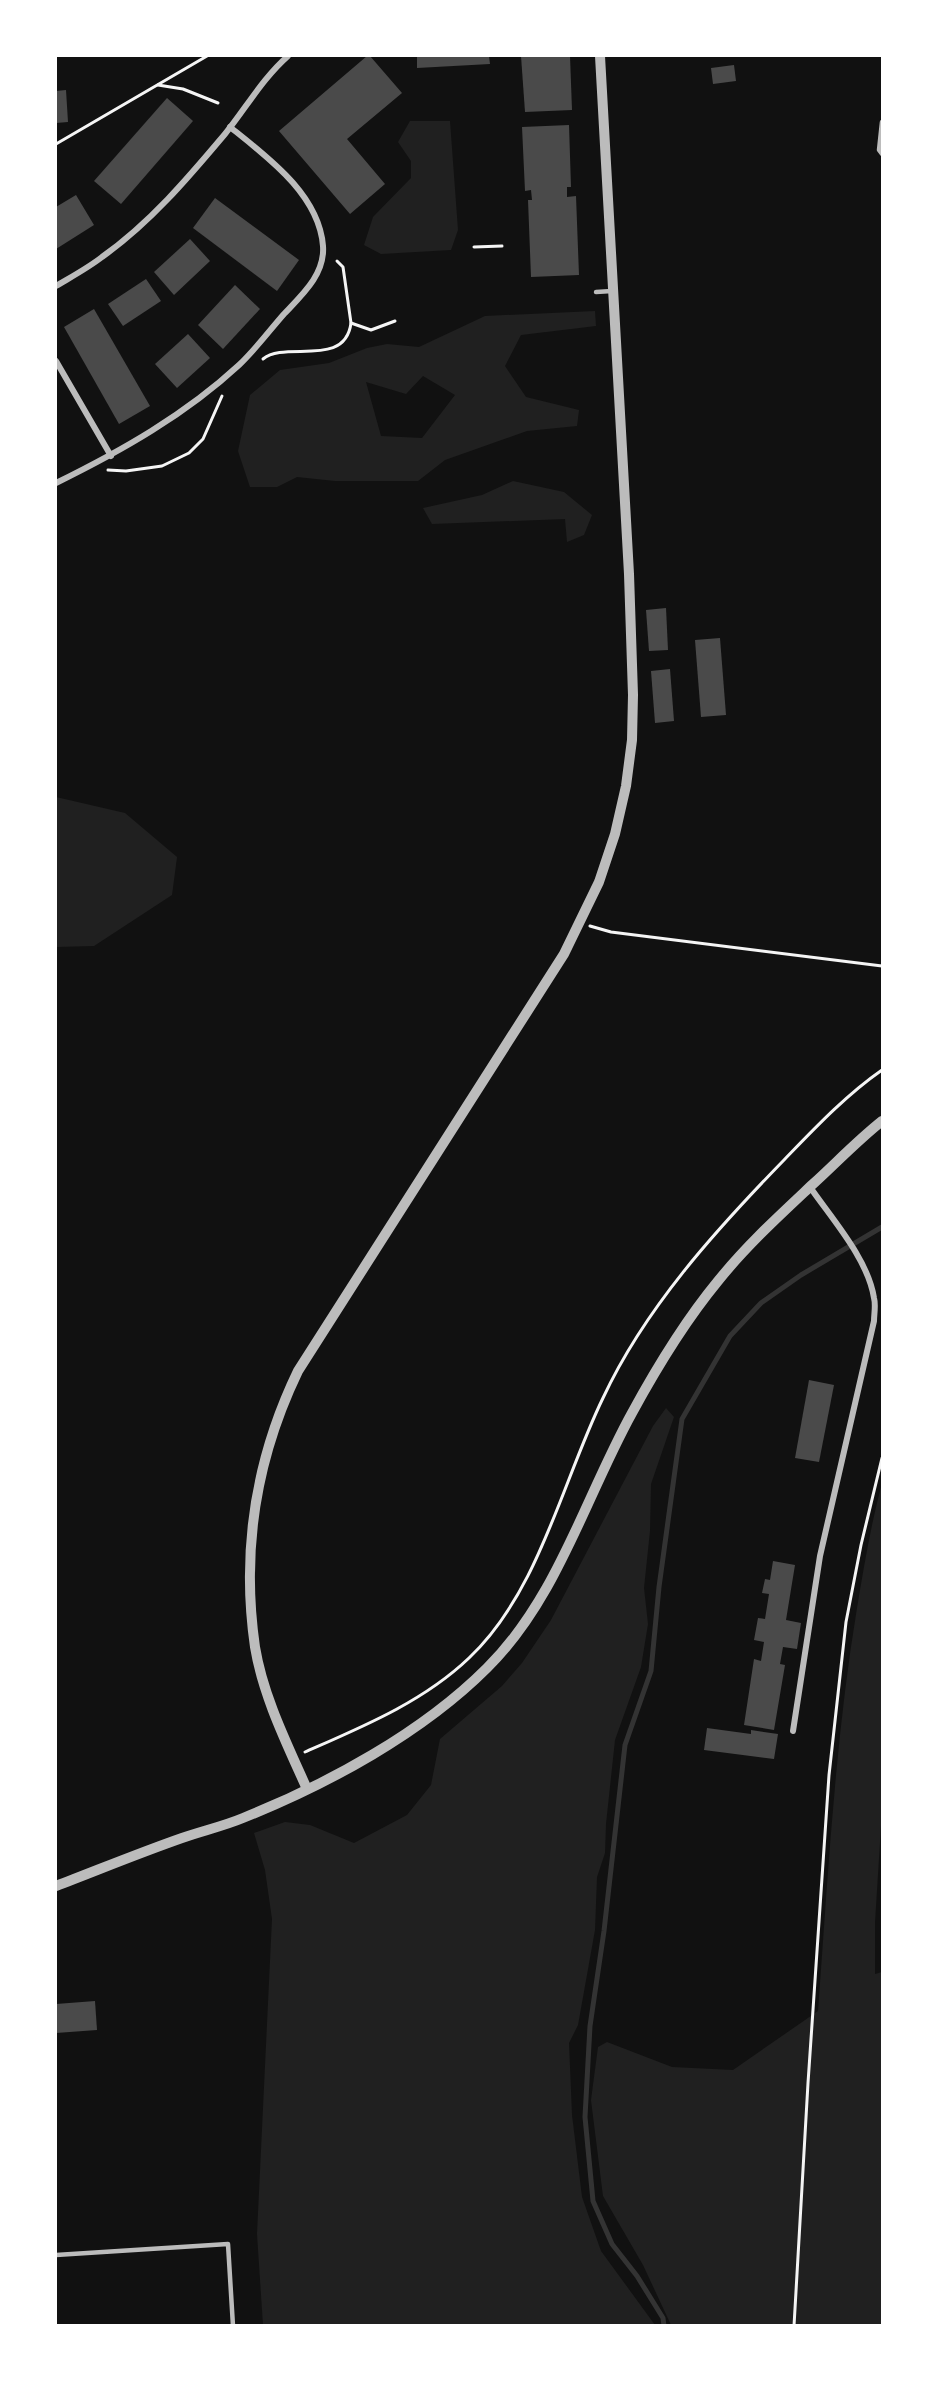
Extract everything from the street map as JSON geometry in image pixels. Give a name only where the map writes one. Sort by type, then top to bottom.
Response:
[{"type":"street","points":[[56,286],[102,258],[181,187],[230,127],[274,67],[288,56]]},
{"type":"street","points":[[307,1789],[266,1688],[256,1648],[251,1595],[252,1534],[257,1489],[266,1450],[276,1419],[298,1371],[564,954],[599,882],[615,834],[632,740],[633,695],[629,574],[600,56]]},
{"type":"street","points":[[56,483],[111,456],[179,413],[239,365],[304,292],[322,266],[323,244],[314,214],[284,170],[230,127]]},
{"type":"street","points":[[56,361],[111,456]]},
{"type":"street","points":[[56,1886],[183,1837],[242,1819],[307,1789],[362,1760],[427,1720],[490,1666],[513,1639],[552,1577],[631,1415],[672,1346],[718,1281],[766,1227],[882,1121]]},
{"type":"street","points":[[793,1731],[820,1556],[874,1321],[875,1300],[871,1282],[861,1261],[810,1187]]},
{"type":"lane","points":[[882,122],[879,150],[882,154]]},
{"type":"lane","points":[[596,292],[614,291]]},
{"type":"lane","points":[[56,2255],[228,2244],[234,2325]]},
{"type":"path","points":[[56,144],[207,56]]},
{"type":"path","points":[[157,85],[183,89],[218,103]]},
{"type":"path","points":[[474,247],[502,246]]},
{"type":"path","points":[[257,364],[266,356],[274,353],[311,352],[333,348],[347,334],[351,323],[343,267],[337,261]]},
{"type":"path","points":[[351,323],[371,330],[395,321]]},
{"type":"path","points":[[108,470],[126,471],[162,466],[189,453],[203,439],[222,396]]},
{"type":"path","points":[[594,928],[654,938],[882,966]]},
{"type":"path","points":[[293,1758],[390,1713],[446,1678],[470,1657],[493,1630],[532,1568],[603,1398],[639,1332],[697,1257],[747,1198],[829,1115],[882,1071]]},
{"type":"path","points":[[794,2325],[831,1763],[846,1622],[861,1545],[882,1458]]},
{"type":"shaded area","points":[[410,121],[450,121],[458,230],[451,250],[381,254],[364,245],[373,217],[411,178],[411,161],[398,142]]},
{"type":"shaded area","points":[[595,311],[596,326],[521,335],[505,366],[526,397],[579,410],[577,426],[527,431],[445,460],[418,481],[335,481],[297,477],[277,487],[250,487],[238,451],[250,395],[280,370],[329,363],[367,348],[387,344],[419,347],[485,316]],"holes":[[[423,376],[455,395],[422,438],[381,436],[366,382],[406,394]]]},
{"type":"shaded area","points":[[513,481],[564,492],[592,515],[584,535],[567,542],[565,519],[432,524],[423,508],[482,495]]},
{"type":"shaded area","points":[[56,797],[125,813],[177,857],[172,895],[94,946],[56,947]]},
{"type":"shaded area","points":[[666,1408],[674,1417],[651,1484],[650,1531],[644,1588],[648,1624],[641,1667],[615,1740],[605,1853],[597,1877],[595,1930],[578,2025],[569,2043],[572,2115],[582,2197],[601,2251],[655,2325],[263,2325],[257,2234],[272,1919],[265,1870],[254,1833],[285,1822],[310,1825],[354,1843],[407,1815],[431,1785],[440,1739],[502,1686],[522,1663],[551,1620],[653,1426]]},
{"type":"shaded area","points":[[882,1483],[882,1810],[875,1922],[875,1974],[882,1972],[882,2325],[671,2325],[643,2265],[603,2196],[591,2100],[598,2047],[607,2042],[672,2067],[733,2070],[818,2011],[833,1809],[849,1658],[871,1529]]},
{"type":"building","points":[[367,56],[370,56],[402,93],[347,139],[385,184],[350,214],[279,131]]},
{"type":"building","points":[[417,56],[489,56],[490,64],[417,68]]},
{"type":"building","points":[[521,56],[570,56],[572,110],[525,112]]},
{"type":"building","points":[[734,65],[736,81],[713,84],[711,68]]},
{"type":"building","points":[[66,90],[68,122],[56,123],[56,91]]},
{"type":"building","points":[[167,98],[193,121],[121,204],[94,181]]},
{"type":"building","points":[[569,125],[571,187],[567,187],[567,197],[576,196],[579,275],[531,277],[528,200],[532,200],[531,190],[525,191],[522,127]]},
{"type":"building","points":[[76,195],[94,225],[56,249],[56,207]]},
{"type":"building","points":[[215,198],[299,260],[277,291],[193,228]]},
{"type":"building","points":[[190,239],[210,261],[174,295],[154,272]]},
{"type":"building","points":[[146,279],[161,301],[123,326],[108,304]]},
{"type":"building","points":[[235,285],[260,309],[223,349],[198,325]]},
{"type":"building","points":[[94,309],[150,406],[119,424],[64,327]]},
{"type":"building","points":[[188,334],[210,358],[177,388],[155,364]]},
{"type":"building","points":[[666,608],[668,650],[649,651],[646,610]]},
{"type":"building","points":[[720,638],[726,715],[701,717],[695,640]]},
{"type":"building","points":[[670,669],[674,721],[655,723],[651,671]]},
{"type":"building","points":[[809,1380],[834,1385],[819,1462],[795,1458]]},
{"type":"building","points":[[773,1561],[795,1565],[786,1620],[801,1623],[797,1649],[783,1647],[780,1664],[785,1665],[774,1730],[744,1725],[754,1659],[761,1661],[764,1642],[754,1640],[758,1618],[765,1619],[769,1594],[762,1593],[765,1579],[770,1580]]},
{"type":"building","points":[[707,1728],[751,1734],[751,1730],[778,1734],[774,1759],[704,1750]]},
{"type":"building","points":[[95,2001],[97,2030],[56,2033],[56,2004]]},
{"type":"waterway","points":[[664,2326],[663,2318],[637,2276],[612,2244],[593,2201],[585,2117],[590,2026],[604,1931],[625,1745],[651,1671],[659,1587],[682,1419],[730,1336],[761,1303],[801,1275],[882,1227]]}]
